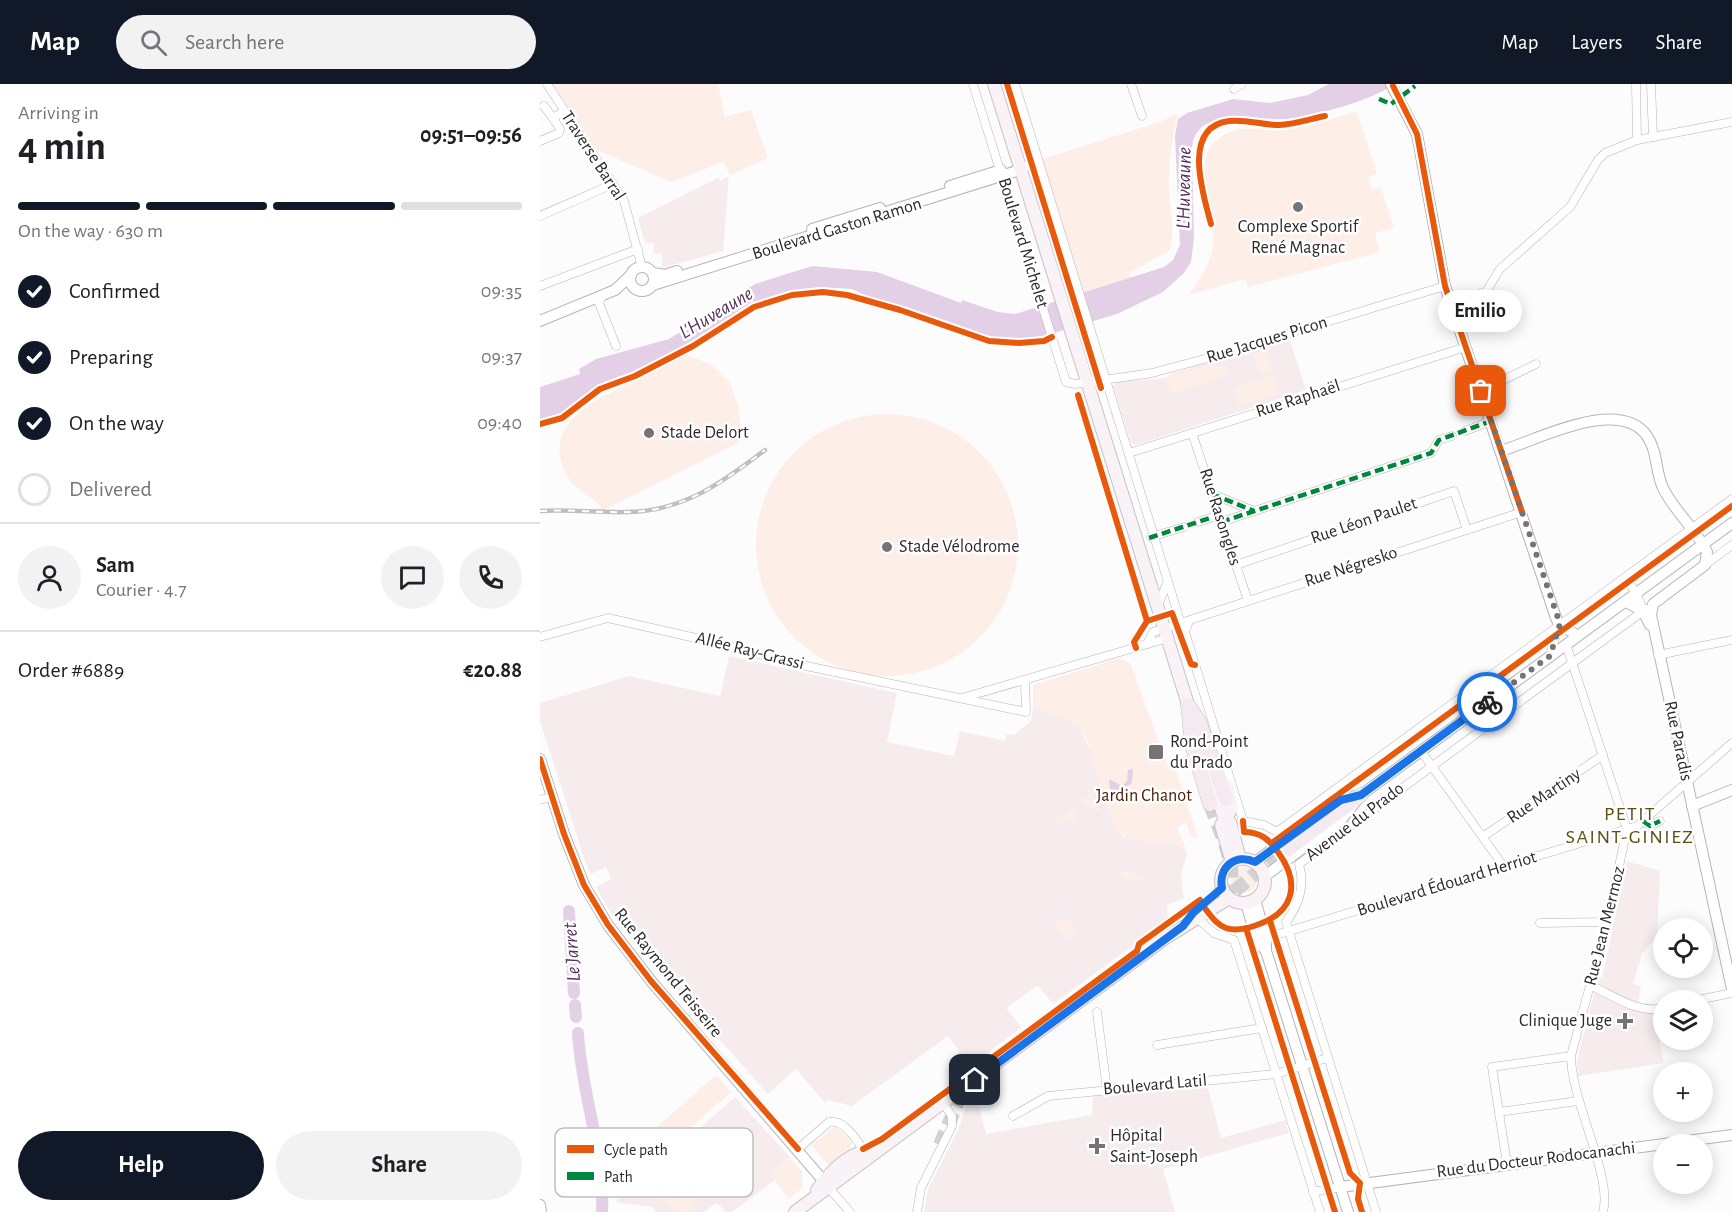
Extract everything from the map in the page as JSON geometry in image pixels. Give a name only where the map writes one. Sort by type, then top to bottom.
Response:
[{"type":"highway","points":[[1188,705],[1199,721],[1226,799]]},
{"type":"highway","points":[[1188,705],[1192,746],[1210,804]]},
{"type":"highway","points":[[1287,849],[1361,795]]},
{"type":"main road","name":"Boulevard Michelet","points":[[994,84],[1188,705],[1198,711],[1203,719],[1232,801],[1232,808],[1224,818],[1230,822],[1236,860]]},
{"type":"main road","points":[[1183,926],[1193,913],[1226,893],[1250,901],[1265,887],[1265,876],[1255,862],[1236,860],[1223,872],[1226,893]]},
{"type":"main road","points":[[826,1184],[841,1178],[941,1100],[1197,918],[1226,893]]},
{"type":"main road","points":[[795,1212],[810,1201],[826,1184],[831,1170],[863,1149],[886,1144]]},
{"type":"street","name":"Traverse Barral","points":[[548,84],[624,201],[642,267]]},
{"type":"street","name":"Boulevard Michelet","points":[[973,84],[1066,382],[1075,384],[1087,382]]},
{"type":"street","points":[[1015,84],[1129,453],[1152,537],[1185,622],[1185,632],[1195,667],[1243,821],[1264,825],[1276,832],[1732,499]]},
{"type":"street","points":[[1131,84],[1142,116]]},
{"type":"street","points":[[1234,89],[1242,84]]},
{"type":"street","points":[[1636,84],[1637,140]]},
{"type":"street","points":[[1651,84],[1653,137]]},
{"type":"street","points":[[1392,85],[1417,134],[1445,286],[1560,624],[1550,656]]},
{"type":"street","points":[[540,141],[559,133],[560,129],[544,106]]},
{"type":"street","points":[[553,118],[564,111]]},
{"type":"street","points":[[1461,333],[1474,304],[1500,269],[1569,207],[1598,160],[1612,149],[1637,140],[1732,122]]},
{"type":"street","name":"Boulevard Michelet","points":[[1020,170],[1038,159]]},
{"type":"street","name":"Boulevard Gaston Ramon","points":[[653,273],[674,272],[1002,173],[1020,170]]},
{"type":"street","name":"Boulevard Gaston Ramon","points":[[653,285],[1002,173]]},
{"type":"street","points":[[540,216],[613,184]]},
{"type":"street","points":[[540,286],[638,249]]},
{"type":"street","points":[[540,329],[601,300],[631,280],[635,269],[642,267],[653,273],[653,285],[641,292],[631,280]]},
{"type":"street","name":"Rue Jacques Picon","points":[[1087,382],[1152,373],[1208,358],[1445,286]]},
{"type":"street","points":[[540,321],[601,300]]},
{"type":"street","points":[[601,300],[616,346]]},
{"type":"street","points":[[1453,309],[1474,304]]},
{"type":"street","name":"Rue Raphaël","points":[[1129,453],[1466,348]]},
{"type":"street","points":[[1481,391],[1536,364]]},
{"type":"street","points":[[1502,452],[1592,420],[1625,420],[1634,424],[1647,437],[1657,460],[1662,487],[1703,544],[1707,552],[1705,565]]},
{"type":"street","points":[[1465,431],[1491,422]]},
{"type":"street","name":"Rue Rasongles","points":[[1192,433],[1248,601]]},
{"type":"street","points":[[1198,522],[1254,512],[1431,453],[1438,440],[1452,436]]},
{"type":"street","name":"Rue Léon Paulet","points":[[1236,565],[1454,491],[1467,530]]},
{"type":"street","points":[[1212,494],[1254,512]]},
{"type":"street","name":"Rue Négresko","points":[[1166,633],[1185,622],[1522,512]]},
{"type":"street","points":[[1131,522],[1148,517]]},
{"type":"street","name":"Avenue du Prado","points":[[1265,876],[1348,813],[1361,795],[1732,523]]},
{"type":"street","points":[[1152,537],[1184,527]]},
{"type":"street","name":"Avenue du Prado","points":[[1288,932],[1286,922],[1301,892],[1299,864],[1732,545]]},
{"type":"street","points":[[1629,574],[1629,582],[1643,611]]},
{"type":"street","points":[[1158,606],[1168,581]]},
{"type":"street","points":[[1626,602],[1643,611]]},
{"type":"street","name":"Rue Paradis","points":[[1653,604],[1654,634],[1658,655],[1732,991]]},
{"type":"street","name":"Rue Paradis","points":[[1643,611],[1654,634]]},
{"type":"street","name":"Allée Ray-Grassi","points":[[540,637],[608,618],[792,663],[1026,712],[1025,681]]},
{"type":"street","points":[[1560,624],[1578,636]]},
{"type":"street","name":"Allée Ray-Grassi","points":[[961,698],[1147,644],[1153,632],[1166,633]]},
{"type":"street","points":[[1658,655],[1732,640]]},
{"type":"street","points":[[1566,644],[1628,829]]},
{"type":"street","points":[[1182,684],[1195,667]]},
{"type":"street","points":[[1660,821],[1650,826],[1644,821],[1732,743]]},
{"type":"street","points":[[1421,751],[1504,867]]},
{"type":"street","name":"Rue Martiny","points":[[1484,836],[1603,755]]},
{"type":"street","name":"Rue Raymond Teisseire","points":[[540,759],[551,797],[584,885],[608,925],[651,981],[826,1184]]},
{"type":"street","points":[[1692,806],[1732,790]]},
{"type":"street","name":"Avenue du Prado","points":[[1255,862],[1341,800],[1361,795]]},
{"type":"street","points":[[540,800],[551,797]]},
{"type":"street","name":"Avenue du Prado","points":[[1310,806],[1318,817]]},
{"type":"street","name":"Boulevard Édouard Herriot","points":[[1266,938],[1628,829],[1644,821]]},
{"type":"street","name":"Rue Jean Mermoz","points":[[1603,1212],[1605,1192],[1578,1101],[1571,1072],[1571,1056],[1607,922],[1628,829]]},
{"type":"street","points":[[1250,901],[1266,938],[1266,951],[1348,1212]]},
{"type":"street","points":[[1250,901],[1257,941],[1266,951]]},
{"type":"street","points":[[1197,918],[1214,933],[1234,940],[1320,1212]]},
{"type":"street","points":[[1540,923],[1607,922]]},
{"type":"street","points":[[1288,932],[1376,1212]]},
{"type":"street","points":[[1590,985],[1633,1006],[1653,1009]]},
{"type":"street","points":[[1713,996],[1732,991]]},
{"type":"street","points":[[1097,1012],[1107,1090]]},
{"type":"street","points":[[1157,1045],[1262,1028]]},
{"type":"street","points":[[1507,1164],[1492,1067],[1571,1056]]},
{"type":"street","points":[[1301,1067],[1327,1058]]},
{"type":"street","name":"Boulevard Latil","points":[[1013,1116],[1048,1096],[1276,1074],[1301,1067]]},
{"type":"street","points":[[917,1212],[921,1188],[948,1134],[952,1116],[941,1100]]},
{"type":"street","points":[[1499,1112],[1578,1101]]},
{"type":"street","points":[[798,1149],[829,1122],[842,1123],[863,1149],[859,1159],[841,1178]]},
{"type":"street","name":"Rue du Docteur Rodocanachi","points":[[1340,1186],[1732,1136]]},
{"type":"street","points":[[826,1184],[850,1212]]},
{"type":"street","points":[[1313,1191],[1340,1186]]},
{"type":"street","points":[[540,1205],[541,1212]]},
{"type":"shaded area","points":[[729,176],[723,251],[662,268],[662,254],[653,253],[654,243],[645,243],[638,218],[719,177],[720,181]]},
{"type":"shaded area","points":[[1289,337],[1306,390],[1136,445],[1131,443],[1113,386],[1116,382],[1166,378],[1171,374],[1215,360],[1216,363],[1223,361],[1222,358]]},
{"type":"shaded area","points":[[729,656],[897,693],[887,742],[954,756],[960,731],[1005,741],[1007,734],[1014,735],[1031,721],[1033,708],[1069,719],[1080,729],[1090,749],[1108,810],[1124,838],[1177,844],[1187,852],[1181,877],[1184,898],[1167,905],[1168,920],[1053,1004],[1038,985],[1008,1007],[1007,1010],[1022,1027],[970,1066],[948,1036],[852,1106],[828,1100],[825,1103],[796,1069],[768,1094],[649,960],[610,912],[596,887],[611,879],[606,867],[591,874],[585,861],[540,721],[540,703],[629,676],[720,696]]},
{"type":"shaded area","points":[[1627,861],[1660,871],[1658,918],[1653,918],[1653,941],[1642,954],[1633,984],[1641,986],[1638,1004],[1653,1008],[1653,1050],[1661,1050],[1664,1062],[1578,1076],[1577,1061],[1598,977],[1602,978]]},
{"type":"shaded area","name":"Hôpital Saint-Joseph","points":[[1206,1085],[1209,1092],[1221,1138],[1285,1120],[1289,1133],[1163,1169],[1175,1212],[924,1212],[928,1189],[959,1128],[968,1099],[972,1096],[979,1105],[986,1134],[1092,1115],[1093,1096]]},
{"type":"shaded area","points":[[735,1097],[789,1156],[769,1173],[775,1180],[753,1196],[753,1128],[700,1128]]},
{"type":"shaded area","points":[[621,1197],[752,1197],[732,1212],[725,1212],[720,1205],[715,1204],[704,1212],[656,1212],[652,1207],[615,1202]]},
{"type":"green space","points":[[553,84],[718,84],[725,117],[751,110],[768,158],[730,175],[723,162],[671,182],[597,150]]},
{"type":"green space","name":"Complexe Sportif René Magnac","points":[[1357,111],[1377,174],[1368,177],[1372,189],[1381,187],[1394,228],[1375,233],[1380,252],[1248,287],[1245,279],[1188,295],[1203,274],[1212,251],[1213,236],[1204,170],[1207,155],[1214,143],[1234,130],[1292,129]]},
{"type":"green space","points":[[1175,114],[1178,116],[1169,174],[1172,228],[1170,250],[1129,273],[1129,278],[1084,293],[1042,159],[1163,121]]},
{"type":"green space","points":[[1266,350],[1273,371],[1260,374],[1254,353]]},
{"type":"green space","name":"Stade Delort","points":[[686,355],[711,364],[730,383],[739,408],[740,425],[735,432],[740,442],[603,510],[567,476],[560,458],[560,443],[565,429],[574,418],[599,399]]},
{"type":"green space","points":[[1214,363],[1218,366],[1225,364],[1228,375],[1171,394],[1166,378]]},
{"type":"green space","points":[[1273,375],[1279,394],[1239,406],[1233,387]]},
{"type":"green space","name":"Stade Vélodrome","points":[[887,414],[912,417],[937,424],[960,436],[988,462],[1008,495],[1015,520],[1018,545],[1015,570],[1008,595],[996,618],[970,646],[937,666],[912,673],[887,676],[862,673],[837,666],[814,654],[786,628],[766,595],[759,570],[756,545],[759,520],[766,495],[778,472],[804,444],[837,424],[862,417]]},
{"type":"green space","name":"Jardin Chanot","points":[[1120,658],[1131,664],[1159,743],[1157,749],[1162,751],[1168,767],[1174,765],[1196,830],[1197,837],[1191,837],[1186,823],[1177,827],[1187,852],[1177,844],[1150,843],[1125,838],[1107,809],[1089,745],[1083,733],[1073,724],[1056,715],[1033,708],[1033,685]]},
{"type":"green space","points":[[1092,792],[1100,810],[1097,812],[1080,802]]},
{"type":"green space","points":[[1073,807],[1076,821],[1055,822]]},
{"type":"green space","points":[[1244,867],[1254,870],[1257,880],[1254,890],[1244,893],[1234,890],[1231,880],[1234,870]]},
{"type":"green space","points":[[1117,870],[1146,876],[1145,881],[1133,879],[1128,884]]},
{"type":"green space","points":[[1064,916],[1078,932],[1068,940],[1055,926]]},
{"type":"green space","points":[[716,1075],[731,1092],[690,1128],[656,1128]]},
{"type":"green space","points":[[834,1127],[842,1131],[852,1143],[850,1147],[852,1151],[829,1166],[812,1145]]},
{"type":"green space","points":[[789,1156],[802,1172],[802,1188],[789,1199],[769,1173]]},
{"type":"green space","points":[[667,1197],[681,1197],[674,1209],[664,1203]]},
{"type":"green space","points":[[683,1197],[698,1197],[689,1212],[675,1210]]},
{"type":"water","name":"L'Huveaune","points":[[1329,84],[1396,84],[1360,101],[1308,116],[1282,119],[1234,118],[1218,120],[1205,125],[1196,134],[1192,149],[1194,238],[1191,262],[1184,273],[1163,292],[1117,314],[1041,337],[997,341],[881,303],[852,289],[819,287],[790,291],[748,307],[697,343],[638,372],[600,386],[567,414],[540,421],[540,387],[580,374],[579,369],[596,359],[669,339],[755,284],[812,266],[877,272],[961,303],[962,300],[998,312],[1015,314],[1164,267],[1173,260],[1180,245],[1175,136],[1178,119],[1187,113],[1233,99],[1270,103],[1308,95]]},
{"type":"water","points":[[1133,769],[1132,783],[1123,789],[1120,798],[1111,799],[1109,779],[1122,786],[1127,781],[1128,770]]},
{"type":"waterway","name":"Le Jarret","points":[[569,911],[574,993]]},
{"type":"waterway","name":"Le Jarret","points":[[575,1005],[576,1017]]},
{"type":"waterway","name":"Le Jarret","points":[[578,1033],[583,1078],[593,1128]]},
{"type":"waterway","name":"Le Jarret","points":[[602,1197],[602,1212]]},
{"type":"tunnel","points":[[1210,804],[1230,864],[1232,876],[1226,898]]},
{"type":"tunnel","points":[[1219,904],[1286,848]]},
{"type":"tunnel","points":[[940,1145],[959,1099],[975,1086]]},
{"type":"railway","points":[[540,511],[628,512],[667,506],[702,493],[765,450]]},
{"type":"marked path","points":[[1379,99],[1391,104],[1415,86]]},
{"type":"marked path","points":[[1221,522],[1431,453],[1439,440],[1491,421]]},
{"type":"marked path","points":[[1212,494],[1254,511]]},
{"type":"marked path","points":[[1149,538],[1219,515]]},
{"type":"marked path","points":[[1643,821],[1650,826],[1660,821]]},
{"type":"cycle path","points":[[1007,84],[1101,388]]},
{"type":"cycle path","points":[[1393,86],[1417,134],[1445,286],[1522,512]]},
{"type":"cycle path","points":[[1211,224],[1199,164],[1200,148],[1205,135],[1214,126],[1229,121],[1279,125],[1325,116]]},
{"type":"cycle path","points":[[540,424],[562,418],[600,389],[635,376],[693,346],[754,307],[792,295],[823,292],[847,295],[900,310],[989,341],[1019,343],[1044,341],[1052,337]]},
{"type":"cycle path","points":[[1078,395],[1147,621],[1134,642],[1136,648]]},
{"type":"cycle path","points":[[1272,843],[1732,506]]},
{"type":"cycle path","points":[[1147,621],[1172,613],[1191,664],[1195,665]]},
{"type":"cycle path","points":[[540,759],[564,834],[584,885],[608,925],[651,981],[798,1149]]},
{"type":"cycle path","points":[[1203,906],[1222,926],[1229,929],[1240,929],[1267,921],[1278,914],[1290,897],[1290,876],[1278,852],[1264,837],[1244,832],[1243,821]]},
{"type":"cycle path","points":[[863,1149],[882,1139],[1137,951],[1139,944],[1200,900]]},
{"type":"cycle path","points":[[1270,921],[1350,1173],[1360,1183],[1358,1199],[1362,1212]]},
{"type":"cycle path","points":[[1246,928],[1335,1212]]},
{"type":"way so far","points":[[1481,391],[1556,618],[1560,624],[1550,656],[1487,702]]},
{"type":"place","name":"Complexe Sportif René Magnac","points":[[1298,207]]},
{"type":"place","name":"Emilio","points":[[1481,391]]},
{"type":"place","name":"Stade Delort","points":[[649,433]]},
{"type":"place","name":"Stade Vélodrome","points":[[887,547]]},
{"type":"place","name":"Rond-Point du Prado","points":[[1156,752]]},
{"type":"place","name":"Clinique Juge","points":[[1625,1021]]},
{"type":"place","name":"Hôpital Saint-Joseph","points":[[1097,1146]]},
{"type":"district","name":"PETIT SAINT-GINIEZ","points":[[1630,826]]},
{"type":"route","points":[[975,1080],[1183,926],[1193,913],[1216,896],[1222,888],[1222,875],[1231,863],[1244,859],[1255,862],[1341,800],[1361,795],[1487,702]]}]
